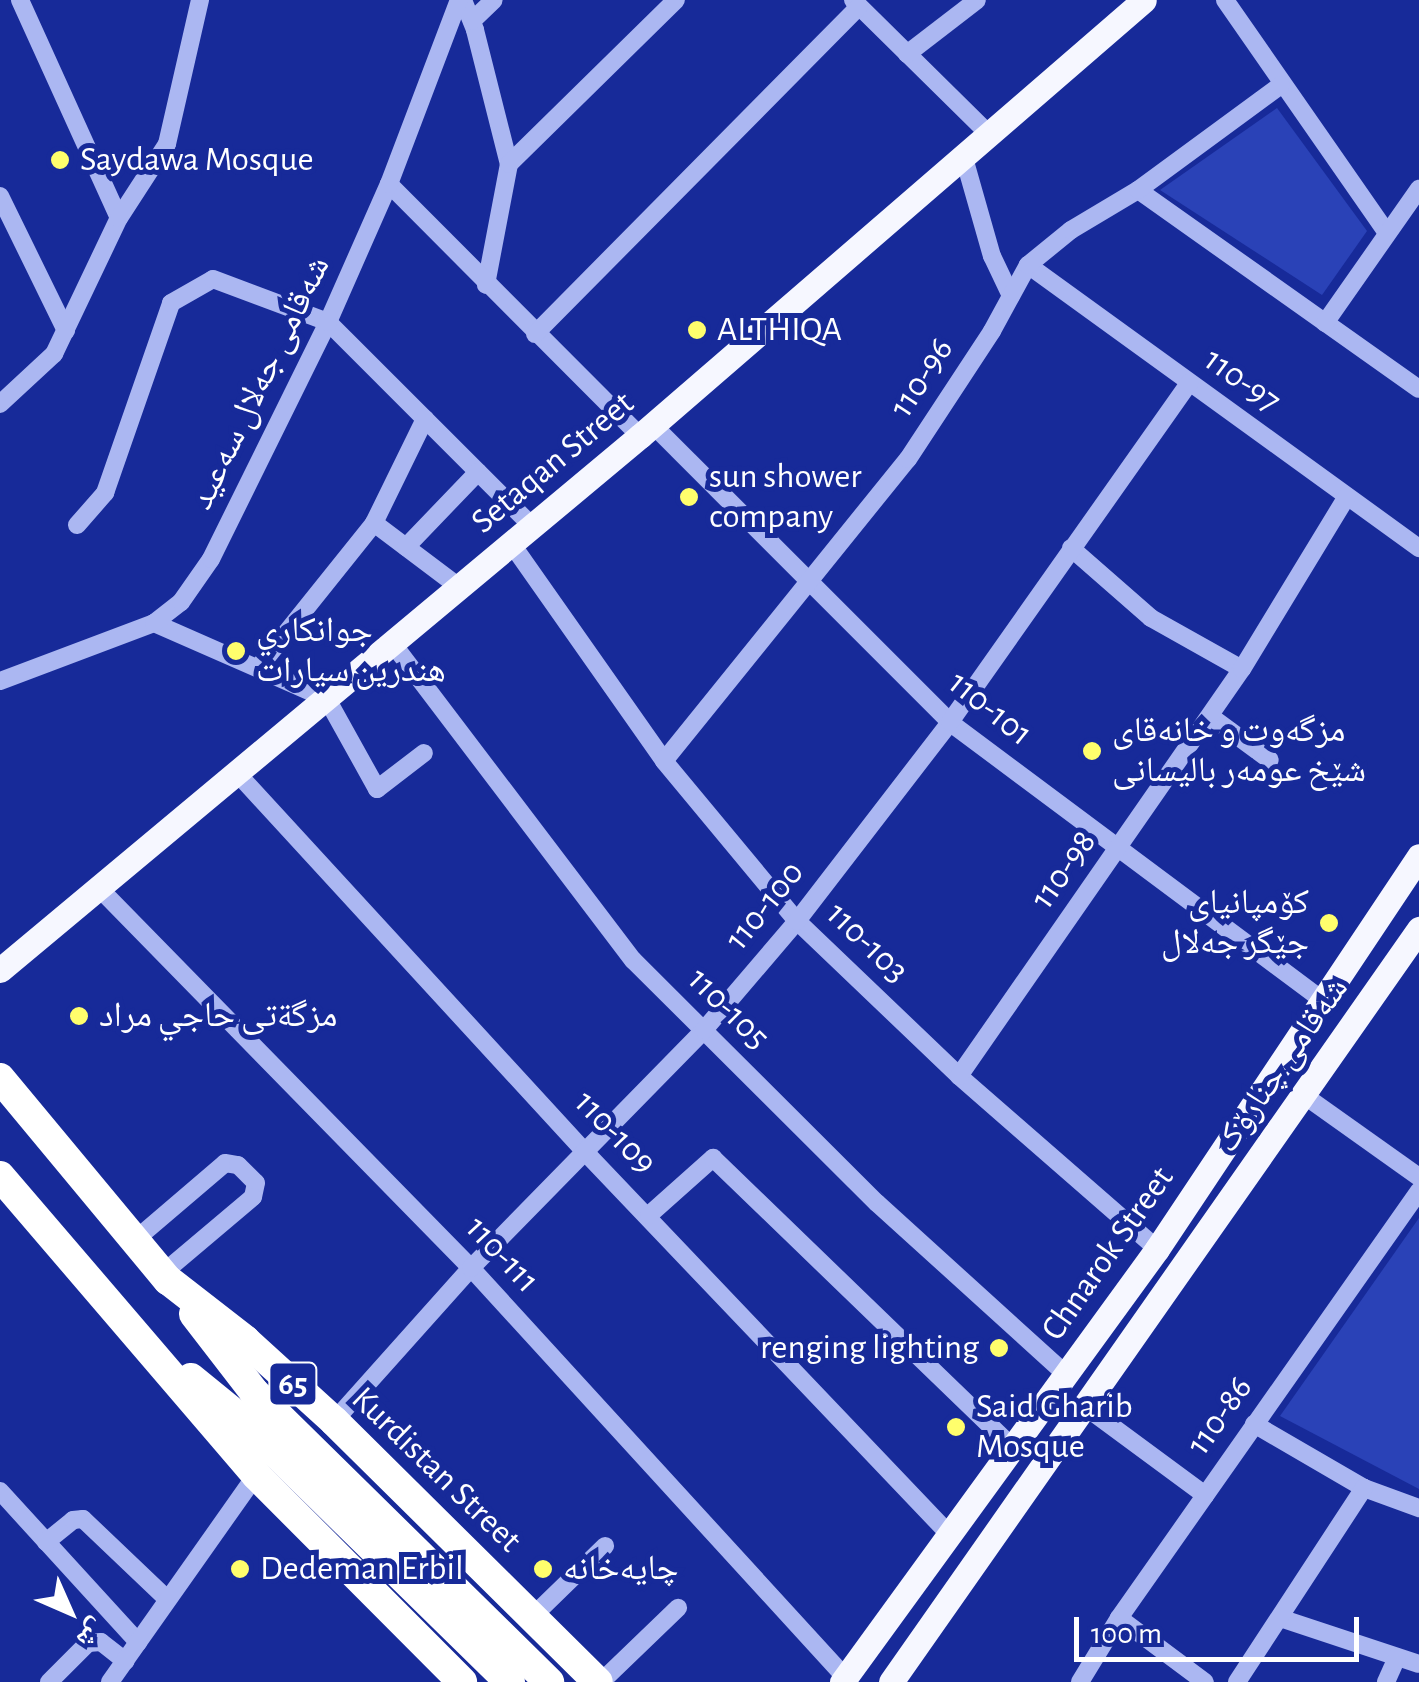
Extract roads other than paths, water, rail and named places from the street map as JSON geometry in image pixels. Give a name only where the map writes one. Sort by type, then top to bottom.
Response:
[{"type":"highway","name":"Kurdistan Street","points":[[0,1078],[166,1276],[254,1392],[549,1682]]},
{"type":"highway","name":"65","points":[[0,1176],[256,1475],[462,1682]]},
{"type":"highway","name":"Kurdistan Street","points":[[166,1276],[245,1340],[334,1422],[600,1682]]},
{"type":"highway","name":"65","points":[[127,1325],[240,1418],[510,1682]]},
{"type":"main road","name":"Setaqan Street","points":[[0,970],[646,431],[1144,0]]},
{"type":"main road","name":"Chnarok Street","points":[[843,1680],[1156,1249],[1419,856]]},
{"type":"main road","name":"شەقامی چنارۆک","points":[[891,1682],[1419,929]]},
{"type":"street","points":[[20,0],[119,218]]},
{"type":"street","points":[[0,404],[46,364],[66,331],[119,218],[171,134],[200,0]]},
{"type":"street","points":[[461,0],[472,22],[509,164],[486,286]]},
{"type":"street","name":"شەقامی جەلال سەعید","points":[[0,682],[154,623],[181,602],[211,559],[328,322],[390,184],[461,0]]},
{"type":"street","points":[[472,22],[494,0]]},
{"type":"street","points":[[509,164],[676,0]]},
{"type":"street","points":[[907,54],[977,0]]},
{"type":"street","points":[[1225,0],[1386,234]]},
{"type":"street","points":[[535,334],[856,3],[990,135]]},
{"type":"street","name":"110-96","points":[[664,761],[908,459],[1028,266],[1071,230],[1138,190],[1282,85]]},
{"type":"street","points":[[964,158],[992,256],[1011,296]]},
{"type":"street","name":"110-101","points":[[390,184],[535,334],[646,431],[950,722],[1322,1000]]},
{"type":"street","points":[[1325,324],[1419,189]]},
{"type":"street","points":[[1138,190],[1419,389]]},
{"type":"street","points":[[0,196],[66,331]]},
{"type":"street","name":"110-97","points":[[1028,266],[1419,548]]},
{"type":"street","points":[[77,525],[105,493],[171,303],[213,279],[328,322],[532,526]]},
{"type":"street","name":"110-100","points":[[334,1422],[471,1268],[587,1154],[704,1030],[797,921],[950,722],[1189,383]]},
{"type":"street","points":[[258,668],[374,524],[425,419]]},
{"type":"street","points":[[406,547],[478,472]]},
{"type":"street","name":"110-98","points":[[958,1076],[1242,669],[1347,496]]},
{"type":"street","points":[[374,524],[460,587]]},
{"type":"street","name":"110-103","points":[[511,543],[664,761],[797,921],[958,1076],[1156,1249]]},
{"type":"street","points":[[1072,548],[1151,618],[1242,669]]},
{"type":"street","points":[[154,623],[327,699],[377,788],[424,753]]},
{"type":"street","name":"110-105","points":[[393,644],[632,960],[877,1204],[1066,1375]]},
{"type":"street","points":[[1210,716],[1270,760]]},
{"type":"street","name":"110-109","points":[[237,773],[587,1154],[950,1535]]},
{"type":"street","name":"110-111","points":[[99,888],[471,1268],[843,1680]]},
{"type":"street","points":[[1304,1096],[1419,1177]]},
{"type":"street","points":[[649,1215],[713,1158],[1012,1447]]},
{"type":"street","points":[[135,1240],[225,1162],[238,1164],[256,1184],[253,1196],[166,1276]]},
{"type":"street","name":"110-86","points":[[1080,1682],[1119,1618],[1419,1191]]},
{"type":"street","points":[[1083,1405],[1205,1494]]},
{"type":"street","points":[[1254,1424],[1364,1488],[1419,1508]]},
{"type":"street","points":[[110,1682],[256,1475]]},
{"type":"street","points":[[1237,1682],[1364,1488]]},
{"type":"street","points":[[0,1491],[138,1642]]},
{"type":"street","points":[[46,1542],[73,1520],[82,1519],[167,1600]]},
{"type":"street","points":[[532,1617],[604,1546]]},
{"type":"street","points":[[600,1682],[678,1608]]},
{"type":"street","points":[[1119,1618],[1205,1682]]},
{"type":"street","points":[[1280,1618],[1419,1664]]},
{"type":"street","points":[[49,1682],[88,1643],[101,1642],[124,1660]]},
{"type":"street","points":[[1386,1682],[1397,1657]]},
{"type":"place","name":"Saydawa Mosque","points":[[60,160]]},
{"type":"place","name":"ALTHIQA","points":[[697,330]]},
{"type":"place","name":"sun shower company","points":[[689,497]]},
{"type":"place","name":"جوانكاري هندرين سيارات","points":[[236,651]]},
{"type":"place","name":"مزگەوت و خانەقای شێخ عومەر بالیسانی","points":[[1092,751]]},
{"type":"place","name":"کۆمپانیای جێگر جەلال","points":[[1329,923]]},
{"type":"place","name":"مزگةتی حاجي مراد","points":[[79,1016]]},
{"type":"place","name":"renging lighting","points":[[999,1348]]},
{"type":"place","name":"Said Gharib Mosque","points":[[956,1427]]},
{"type":"place","name":"Dedeman Erbil","points":[[240,1569]]},
{"type":"place","name":"چایەخانە","points":[[543,1569]]}]
